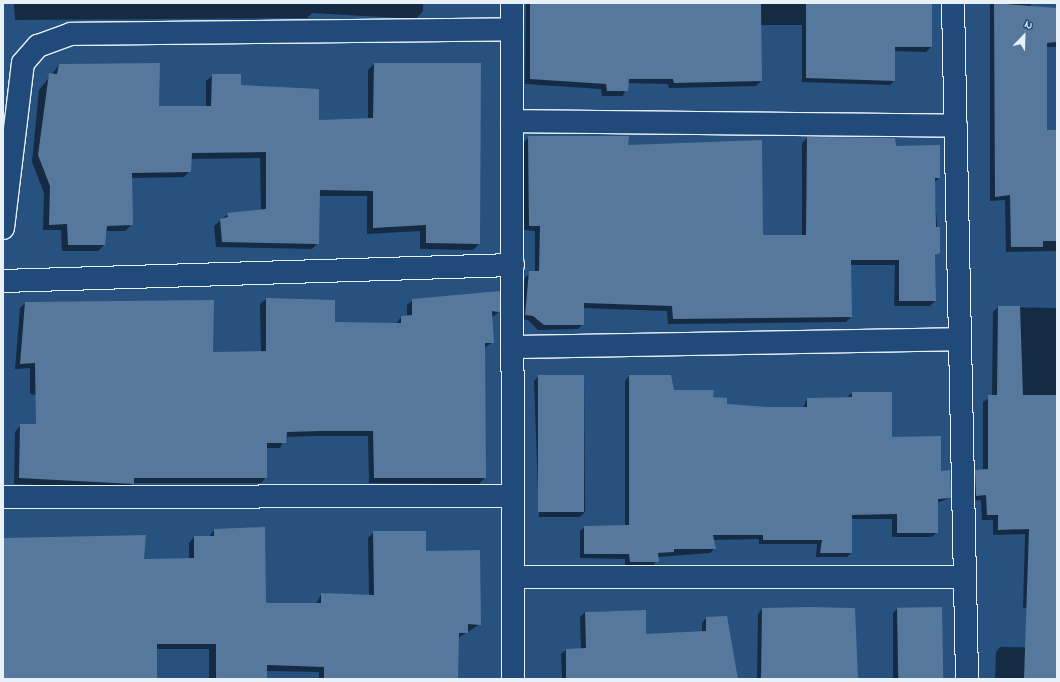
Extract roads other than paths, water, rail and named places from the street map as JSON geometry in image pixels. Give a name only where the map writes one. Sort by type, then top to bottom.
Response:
[{"type":"street","points":[[512,3],[513,679]]},
{"type":"street","points":[[954,3],[967,679]]},
{"type":"street","points":[[3,228],[23,63],[38,46],[72,34],[512,29]]},
{"type":"street","points":[[512,121],[956,126]]},
{"type":"street","points":[[3,281],[513,265]]},
{"type":"street","points":[[512,347],[960,339]]},
{"type":"street","points":[[3,498],[513,496]]},
{"type":"street","points":[[513,577],[964,577]]}]
